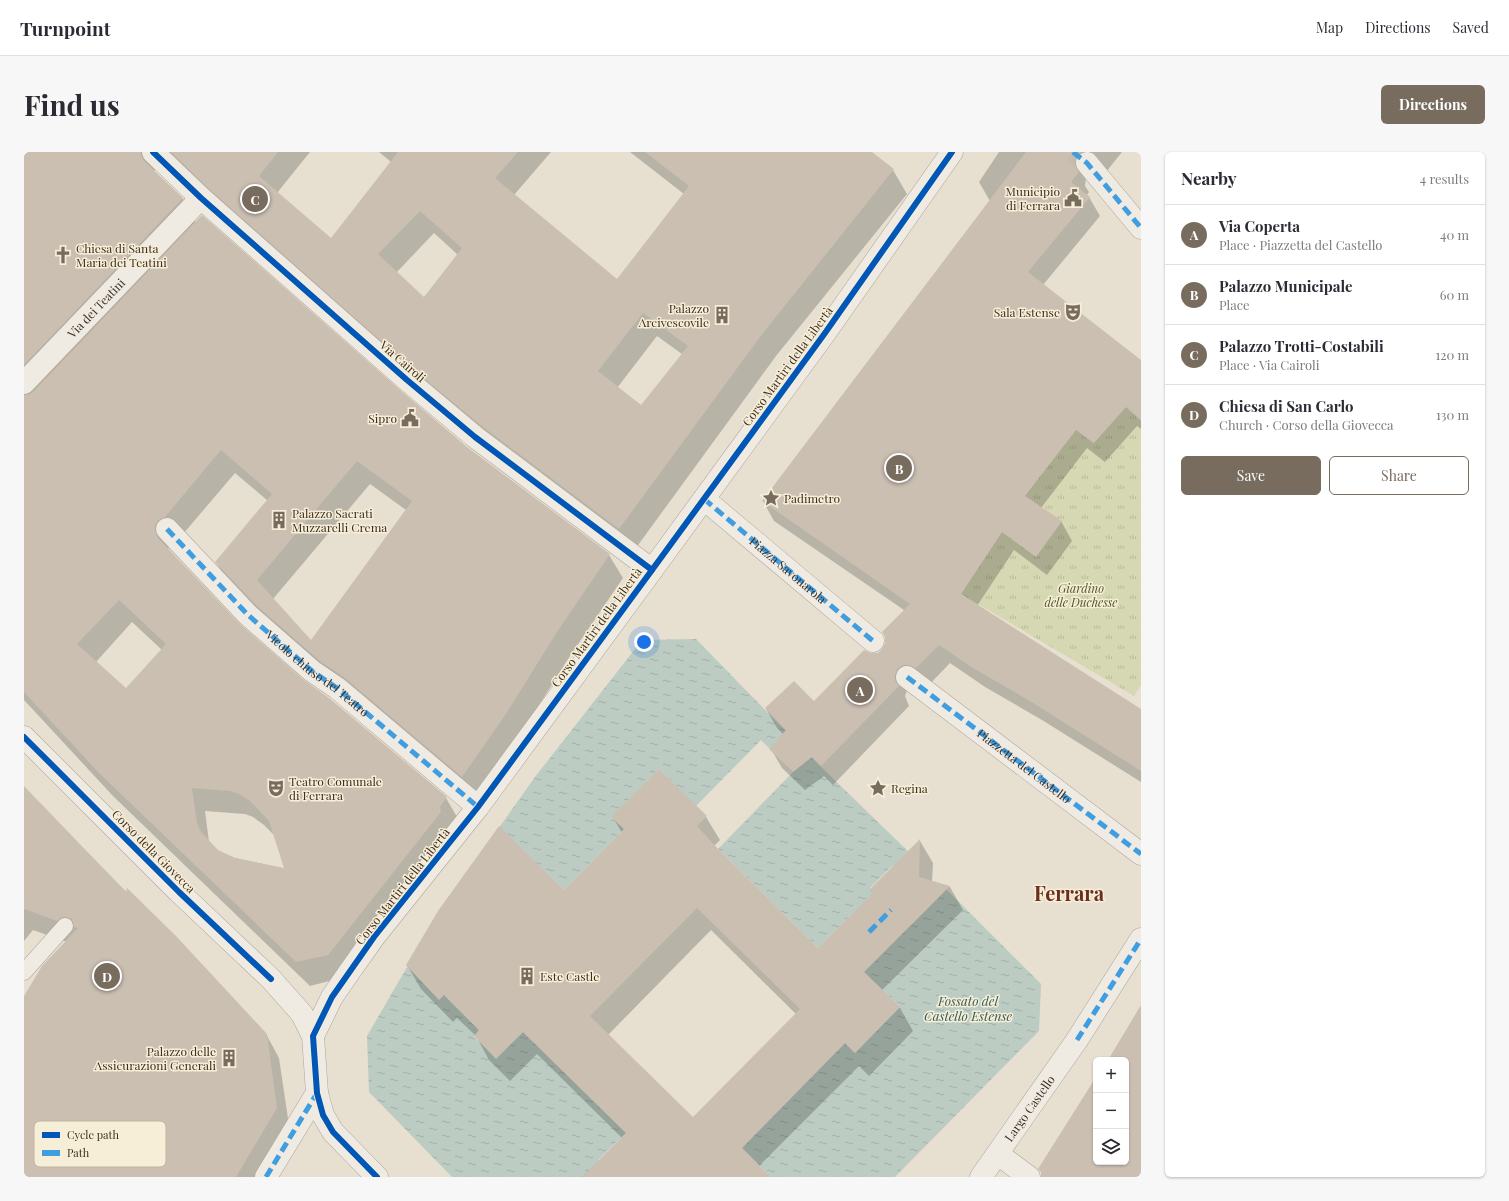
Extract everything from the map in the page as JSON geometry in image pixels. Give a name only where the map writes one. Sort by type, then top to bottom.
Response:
[{"type":"street","name":"Via Cairoli","points":[[153,152],[201,198],[407,380],[469,432],[652,570]]},
{"type":"street","name":"Corso Martiri della Libertà","points":[[313,1036],[332,997],[374,937],[478,807],[704,499],[825,333],[947,153]]},
{"type":"street","points":[[1087,163],[1141,228]]},
{"type":"street","name":"Via dei Teatini","points":[[24,383],[201,198]]},
{"type":"street","name":"Piazza Savonarola","points":[[704,499],[873,641]]},
{"type":"street","name":"Vicolo chiuso del Teatro","points":[[167,529],[248,615],[312,671],[343,693],[478,807]]},
{"type":"street","name":"Piazzetta del Castello","points":[[907,677],[1141,854]]},
{"type":"street","name":"Corso della Giovecca","points":[[24,736],[179,892],[271,979],[302,1014],[313,1036]]},
{"type":"street","name":"Largo Castello","points":[[981,1177],[1078,1040],[1140,942]]},
{"type":"street","points":[[313,1036],[317,1093],[323,1115],[333,1132],[377,1177]]},
{"type":"street","points":[[266,1177],[317,1093]]},
{"type":"street","points":[[998,1154],[1029,1177]]},
{"type":"lane","points":[[24,972],[65,926]]},
{"type":"green space","name":"Giardino delle Duchesse","points":[[1126,407],[1141,421],[1141,685],[1134,696],[961,594],[1002,532],[1061,521],[1003,480],[1060,417],[1093,443]]},
{"type":"water","name":"Fossato del Castello Estense","points":[[696,639],[811,757],[916,859],[906,880],[892,866],[870,888],[909,927],[931,905],[921,895],[944,887],[1041,984],[1039,1031],[895,1177],[768,1177],[769,1175],[742,1148],[845,1043],[855,1053],[900,1007],[864,972],[851,915],[818,948],[718,849],[793,772],[761,740],[696,806],[659,769],[612,817],[624,829],[564,890],[518,845],[444,995],[479,1030],[474,1037],[496,1058],[523,1032],[626,1133],[598,1160],[615,1177],[452,1177],[369,1092],[367,1036],[439,912],[535,777],[642,640]]},
{"type":"building","name":"Chiesa di Santa Maria dei Teatini","points":[[24,152],[141,152],[141,156],[144,161],[183,198],[24,365]]},
{"type":"building","points":[[171,152],[278,152],[259,176],[331,238],[398,152],[518,152],[495,178],[617,279],[689,186],[645,152],[872,152],[894,169],[763,333],[619,529],[483,427],[415,371],[209,189]],"holes":[[[420,211],[462,248],[424,297],[378,254]],[[643,313],[688,346],[641,405],[598,371]]]},
{"type":"building","points":[[1026,152],[1082,152],[1075,159],[1075,165],[1079,172],[1071,182],[1090,197],[1028,272],[1141,360],[1141,420],[1126,407],[1094,443],[1076,430],[1025,496],[1062,521],[1036,557],[1002,532],[961,594],[1141,709],[1141,771],[1030,701],[973,668],[939,645],[916,668],[903,665],[897,669],[895,681],[899,686],[821,766],[812,757],[793,772],[769,749],[786,730],[765,708],[794,681],[814,701],[864,650],[871,653],[878,653],[882,649],[885,643],[885,637],[882,632],[910,604],[762,501]]},
{"type":"building","points":[[202,215],[467,447],[610,554],[557,632],[506,714],[462,777],[345,678],[320,661],[257,606],[215,562],[272,494],[221,450],[165,517],[158,520],[155,525],[155,531],[158,538],[240,624],[304,680],[329,698],[447,797],[440,807],[441,812],[328,955],[296,962],[98,772],[24,692],[24,395],[28,395],[33,392]],"holes":[[[357,461],[412,501],[311,640],[257,580]],[[119,600],[166,644],[126,688],[77,644]],[[192,788],[230,791],[239,794],[250,801],[269,821],[284,868],[235,858],[218,850],[201,832],[197,823]]]},
{"type":"building","name":"Este Castle","points":[[659,769],[707,816],[697,826],[718,849],[818,948],[874,892],[870,889],[920,839],[919,877],[950,886],[864,972],[900,1007],[855,1053],[845,1043],[742,1148],[771,1177],[582,1177],[626,1133],[523,1032],[496,1059],[474,1036],[479,1030],[444,995],[439,1000],[406,965],[438,911],[499,826],[564,890],[624,829],[611,817]],"holes":[[[697,908],[800,1009],[693,1117],[590,1016]]]},
{"type":"building","points":[[24,786],[126,892],[127,888],[176,936],[267,1034],[277,1108],[236,1177],[24,1177],[24,996],[42,966],[78,928],[74,927],[72,919],[67,917],[62,917],[57,921],[24,909]]},
{"type":"building","points":[[1141,1005],[1141,1177],[1041,1177],[1041,1172],[1038,1169],[1093,1082],[1093,1165],[1129,1165],[1129,1057],[1110,1057]]},
{"type":"tunnel","points":[[1073,152],[1087,163]]},
{"type":"marked path","points":[[1073,152],[1087,163],[1141,228]]},
{"type":"marked path","points":[[704,499],[873,641]]},
{"type":"marked path","points":[[167,529],[248,615],[312,671],[337,688],[478,807]]},
{"type":"marked path","points":[[907,677],[1141,854]]},
{"type":"marked path","points":[[869,932],[891,910]]},
{"type":"marked path","points":[[1077,1040],[1141,939]]},
{"type":"marked path","points":[[266,1177],[317,1093]]},
{"type":"cycle path","points":[[153,152],[201,198],[407,380],[475,437],[652,570]]},
{"type":"cycle path","points":[[377,1177],[333,1132],[323,1115],[317,1093],[313,1036],[332,997],[374,937],[478,807],[652,570],[825,333],[952,152]]},
{"type":"cycle path","points":[[24,737],[179,892],[271,979]]},
{"type":"place","name":"Municipio di Ferrara","points":[[1073,198]]},
{"type":"place","name":"Palazzo Trotti-Costabili","points":[[255,199]]},
{"type":"place","name":"Chiesa di Santa Maria dei Teatini","points":[[63,255]]},
{"type":"place","name":"Sala Estense","points":[[1073,312]]},
{"type":"place","name":"Palazzo Arcivescovile","points":[[722,315]]},
{"type":"place","name":"Sipro","points":[[410,418]]},
{"type":"place","name":"Palazzo Municipale","points":[[899,468]]},
{"type":"place","name":"Padimetro","points":[[771,498]]},
{"type":"place","name":"Palazzo Sacrati Muzzarelli Crema","points":[[279,520]]},
{"type":"place","name":"Via Coperta","points":[[860,690]]},
{"type":"place","name":"Teatro Comunale di Ferrara","points":[[276,788]]},
{"type":"place","name":"Regina","points":[[878,788]]},
{"type":"place","name":"Chiesa di San Carlo","points":[[107,976]]},
{"type":"place","name":"Este Castle","points":[[527,976]]},
{"type":"place","name":"Palazzo delle Assicurazioni Generali","points":[[229,1058]]},
{"type":"district","name":"Ferrara","points":[[1069,892]]}]
